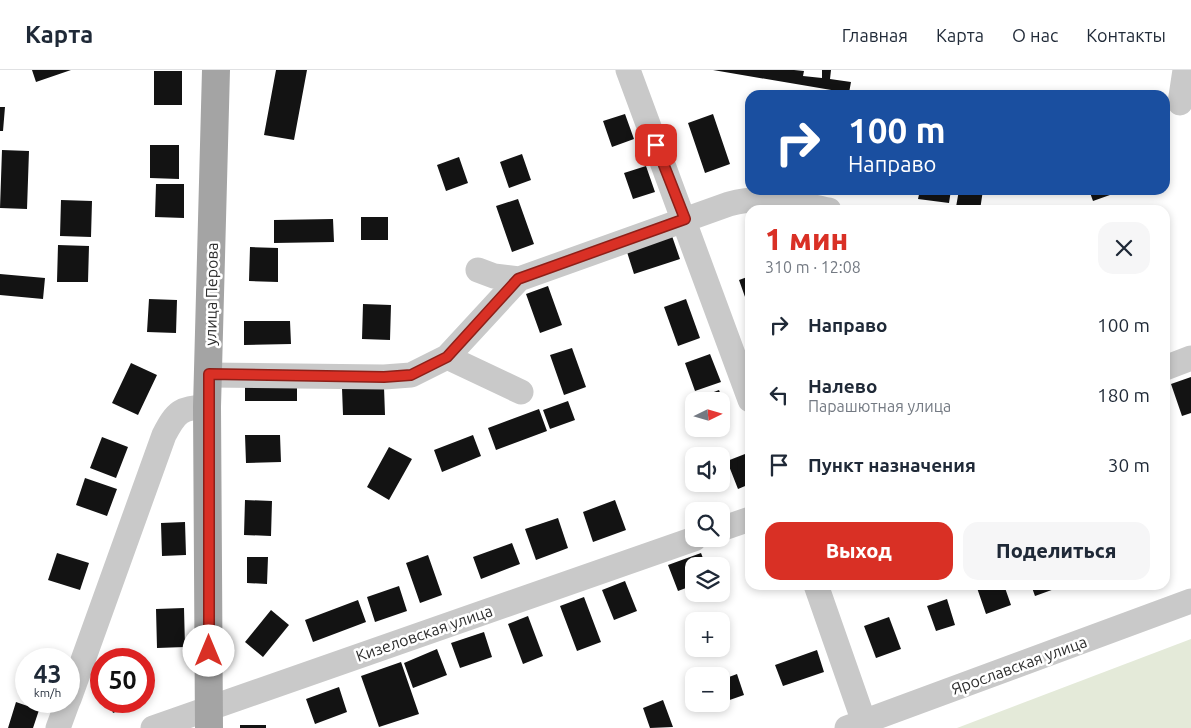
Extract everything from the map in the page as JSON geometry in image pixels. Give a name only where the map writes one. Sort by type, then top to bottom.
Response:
[{"type":"main road","name":"улица Перова","points":[[210,718],[207,408],[216,70]]},
{"type":"street","points":[[628,70],[685,219],[745,386]]},
{"type":"street","points":[[1180,103],[1185,70]]},
{"type":"street","points":[[478,270],[494,276],[518,279],[685,219],[750,198],[772,199],[803,205]]},
{"type":"street","points":[[209,374],[393,377],[411,375],[447,357],[518,279]]},
{"type":"street","points":[[447,357],[521,392]]},
{"type":"street","points":[[1170,366],[1191,358]]},
{"type":"street","points":[[80,667],[164,435],[173,417],[184,409],[207,408]]},
{"type":"street","points":[[730,526],[745,521]]},
{"type":"street","name":"Кизеловская улица","points":[[153,728],[210,718],[685,542]]},
{"type":"street","points":[[817,590],[856,725]]},
{"type":"street","name":"Ярославская улица","points":[[856,725],[1191,601]]},
{"type":"street","points":[[58,728],[63,713]]},
{"type":"green space","points":[[1191,639],[1191,728],[957,728]]},
{"type":"building","points":[[32,70],[71,70],[36,82]]},
{"type":"building","points":[[276,70],[307,70],[294,140],[264,135]]},
{"type":"building","points":[[713,70],[794,70],[804,71],[803,76],[822,78],[822,70],[831,70],[830,79],[851,82],[850,90],[831,90]]},
{"type":"building","points":[[154,71],[182,71],[182,105],[154,105]]},
{"type":"building","points":[[0,107],[5,107],[3,131],[0,131]]},
{"type":"building","points":[[625,114],[634,139],[612,147],[603,121]]},
{"type":"building","points":[[713,114],[730,164],[705,173],[688,123]]},
{"type":"building","points":[[150,145],[179,145],[179,179],[150,178]]},
{"type":"building","points":[[2,150],[29,151],[27,209],[0,208]]},
{"type":"building","points":[[522,154],[531,180],[509,188],[500,162]]},
{"type":"building","points":[[459,157],[468,183],[446,191],[437,165]]},
{"type":"building","points":[[646,166],[655,192],[633,199],[624,173]]},
{"type":"building","points":[[156,184],[184,184],[184,218],[155,217]]},
{"type":"building","points":[[919,195],[950,195],[949,203],[918,199]]},
{"type":"building","points":[[958,195],[982,195],[981,205],[956,205]]},
{"type":"building","points":[[1091,195],[1110,195],[1093,201]]},
{"type":"building","points":[[518,199],[534,244],[512,252],[496,206]]},
{"type":"building","points":[[61,200],[92,201],[91,237],[60,236]]},
{"type":"building","points":[[361,217],[388,217],[388,240],[361,240]]},
{"type":"building","points":[[333,219],[334,242],[274,243],[274,220]]},
{"type":"building","points":[[672,236],[680,259],[634,274],[627,252]]},
{"type":"building","points":[[58,245],[89,246],[88,282],[57,282]]},
{"type":"building","points":[[250,247],[278,248],[278,282],[249,281]]},
{"type":"building","points":[[0,274],[45,278],[43,299],[0,295]]},
{"type":"building","points":[[745,278],[745,297],[739,280]]},
{"type":"building","points":[[548,286],[562,325],[540,333],[526,294]]},
{"type":"building","points":[[149,299],[177,300],[176,333],[147,332]]},
{"type":"building","points":[[686,299],[700,338],[678,346],[664,307]]},
{"type":"building","points":[[363,304],[391,305],[390,340],[362,339]]},
{"type":"building","points":[[244,321],[290,321],[291,344],[244,345]]},
{"type":"building","points":[[572,348],[586,387],[564,395],[550,355]]},
{"type":"building","points":[[710,354],[721,382],[695,391],[685,363]]},
{"type":"building","points":[[131,363],[157,375],[138,415],[112,403]]},
{"type":"building","points":[[1191,377],[1191,413],[1182,416],[1171,384]]},
{"type":"building","points":[[245,380],[297,381],[297,401],[245,401]]},
{"type":"building","points":[[384,387],[385,415],[343,415],[342,388]]},
{"type":"building","points":[[568,401],[575,420],[550,429],[543,410]]},
{"type":"building","points":[[539,409],[547,431],[496,450],[488,428]]},
{"type":"building","points":[[245,435],[280,435],[281,462],[246,463]]},
{"type":"building","points":[[473,435],[481,456],[442,472],[434,450]]},
{"type":"building","points":[[102,437],[128,447],[116,478],[90,468]]},
{"type":"building","points":[[389,447],[412,459],[389,500],[367,487]]},
{"type":"building","points":[[745,454],[745,486],[738,489],[730,469],[730,460]]},
{"type":"building","points":[[85,478],[117,489],[107,516],[76,505]]},
{"type":"building","points":[[245,500],[272,501],[271,536],[244,535]]},
{"type":"building","points":[[615,500],[626,530],[593,542],[583,512]]},
{"type":"building","points":[[558,518],[568,548],[536,560],[525,529]]},
{"type":"building","points":[[185,522],[186,555],[162,556],[161,523]]},
{"type":"building","points":[[512,543],[520,564],[481,579],[473,557]]},
{"type":"building","points":[[57,553],[89,563],[80,590],[48,580]]},
{"type":"building","points":[[701,553],[703,557],[690,557]]},
{"type":"building","points":[[428,555],[442,595],[420,603],[406,563]]},
{"type":"building","points":[[247,557],[268,557],[267,584],[247,583]]},
{"type":"building","points":[[685,559],[685,588],[678,591],[668,565]]},
{"type":"building","points":[[625,581],[637,611],[614,620],[602,590]]},
{"type":"building","points":[[399,586],[407,611],[375,622],[367,597]]},
{"type":"building","points":[[978,590],[1006,590],[1011,605],[986,614]]},
{"type":"building","points":[[1033,590],[1052,590],[1035,596]]},
{"type":"building","points":[[584,597],[601,642],[577,651],[560,606]]},
{"type":"building","points":[[947,599],[955,625],[936,631],[927,606]]},
{"type":"building","points":[[358,600],[366,622],[313,642],[305,620]]},
{"type":"building","points":[[184,608],[185,647],[157,648],[156,609]]},
{"type":"building","points":[[271,610],[289,625],[263,657],[245,642]]},
{"type":"building","points":[[528,616],[543,656],[523,664],[508,624]]},
{"type":"building","points":[[889,617],[901,649],[876,658],[864,626]]},
{"type":"building","points":[[484,632],[492,657],[460,668],[451,643]]},
{"type":"building","points":[[437,649],[447,675],[413,688],[404,663]]},
{"type":"building","points":[[817,650],[824,672],[783,686],[775,665]]},
{"type":"building","points":[[401,662],[419,714],[379,727],[361,676]]},
{"type":"building","points":[[737,674],[744,695],[730,700],[730,677]]},
{"type":"building","points":[[339,687],[347,712],[315,724],[306,699]]},
{"type":"building","points":[[663,700],[673,727],[650,728],[643,708]]},
{"type":"building","points":[[15,705],[15,713],[38,713],[33,728],[8,728]]},
{"type":"building","points":[[240,725],[266,725],[266,728],[240,728]]},
{"type":"route","points":[[209,651],[207,408],[209,374],[384,377],[411,375],[447,357],[518,279],[685,219],[656,145]]}]
